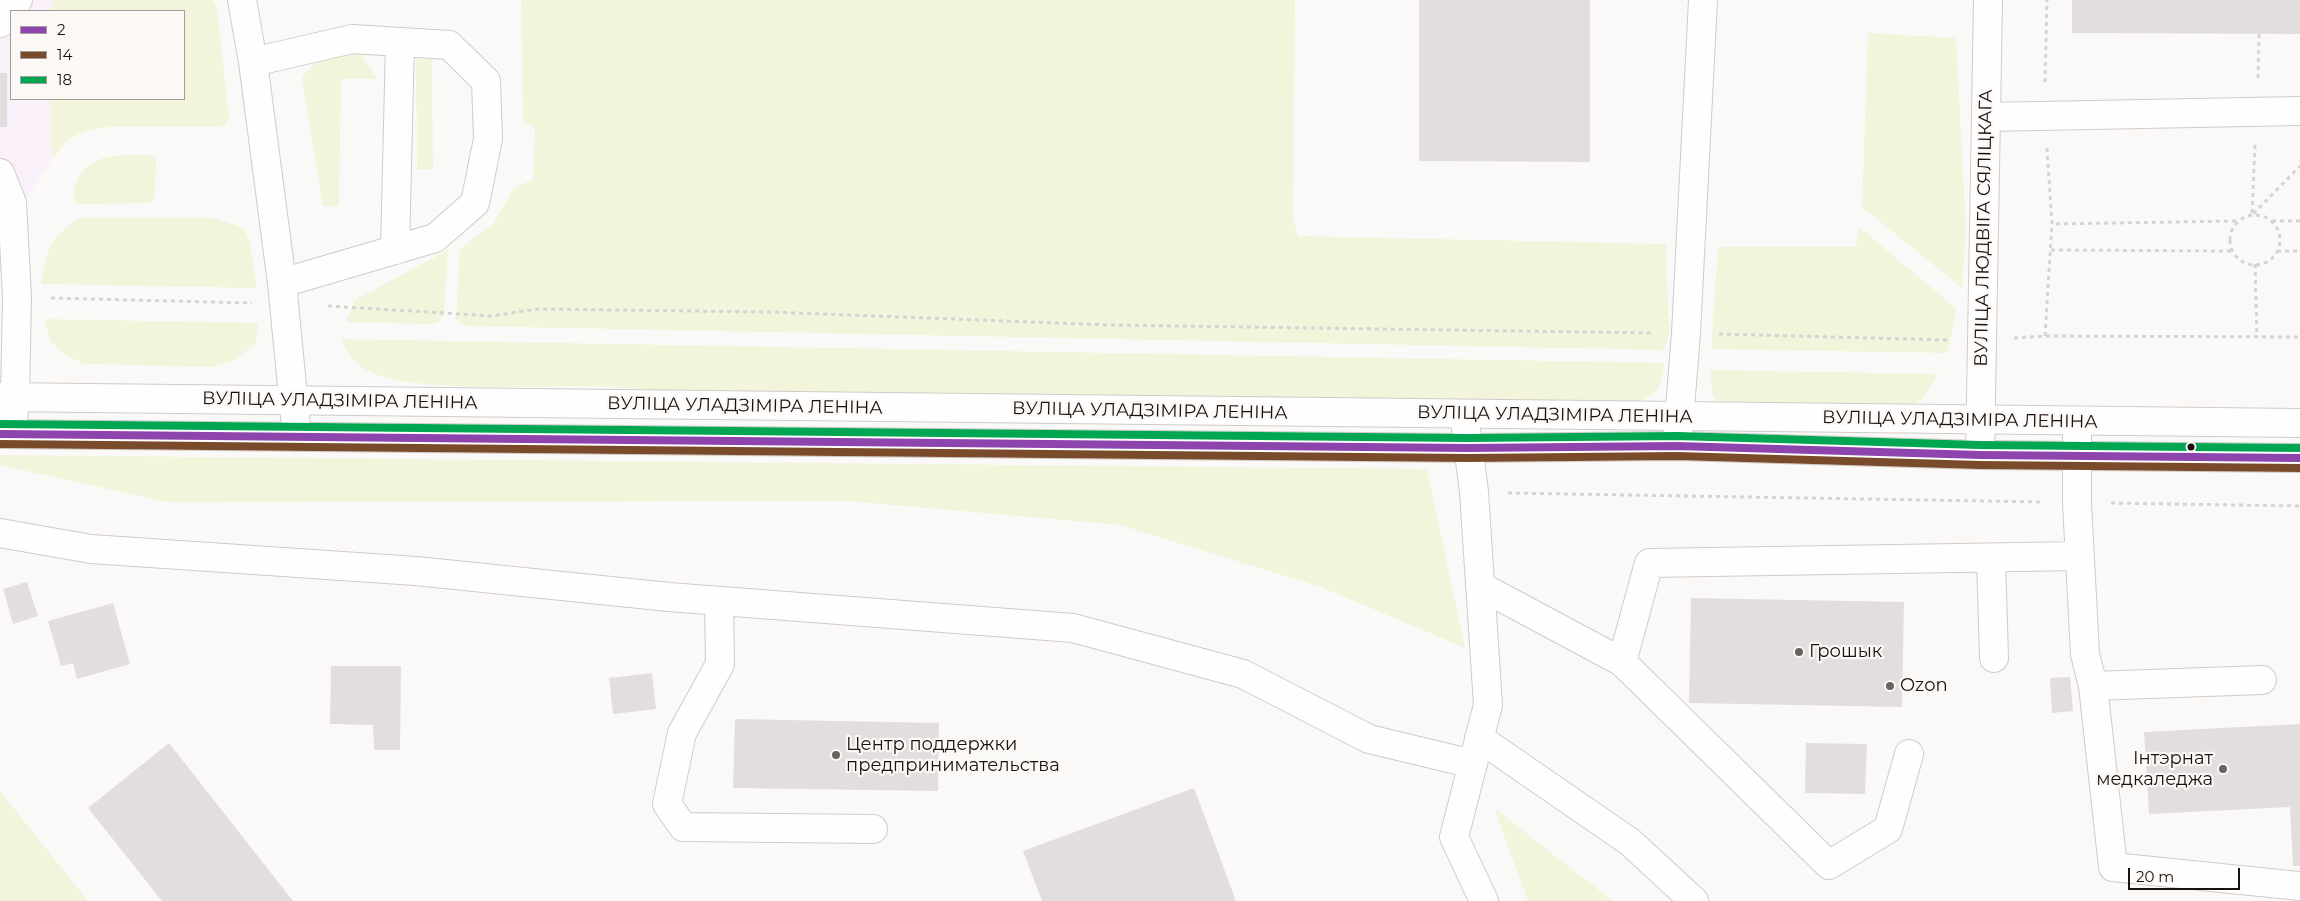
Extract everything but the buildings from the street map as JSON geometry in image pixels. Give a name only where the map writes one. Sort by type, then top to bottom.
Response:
[{"type":"main road","points":[[10,10],[18,0]]},
{"type":"main road","points":[[242,0],[253,62],[282,293],[297,437]]},
{"type":"main road","points":[[1676,446],[1686,333],[1703,0]]},
{"type":"main road","name":"ВУЛІЦА ЛЮДВІГА СЯЛІЦКАГА","points":[[1980,455],[1988,0]]},
{"type":"main road","points":[[0,23],[10,10]]},
{"type":"main road","points":[[253,62],[352,39],[448,45],[486,82],[488,139],[475,203],[435,238],[395,250],[282,293]]},
{"type":"main road","points":[[395,250],[400,42]]},
{"type":"main road","points":[[1986,117],[2300,111]]},
{"type":"main road","points":[[0,173],[6,203],[17,297],[6,434]]},
{"type":"main road","name":"ВУЛІЦА УЛАДЗІМІРА ЛЕНІНА","points":[[8,397],[1981,421],[2300,423]]},
{"type":"main road","points":[[1464,414],[1474,492],[1488,705],[1454,837],[1484,901]]},
{"type":"main road","points":[[2077,422],[2084,654],[2093,686],[2113,867],[2300,886]]},
{"type":"main road","name":"ВУЛІЦА УЛАДЗІМІРА ЛЕНІНА","points":[[6,434],[1468,448],[1676,446],[1980,455],[2300,458]]},
{"type":"main road","points":[[0,533],[91,549],[416,571],[719,601],[1073,628],[1244,674],[1370,739],[1476,751],[1630,842],[1694,901]]},
{"type":"main road","points":[[1622,662],[1649,563],[2080,556]]},
{"type":"main road","points":[[1991,558],[1994,658]]},
{"type":"main road","points":[[1480,586],[1622,662],[1829,865],[1888,829],[1909,754]]},
{"type":"main road","points":[[719,601],[720,664],[682,733],[667,804],[683,827],[874,829]]},
{"type":"main road","points":[[2093,686],[2262,680]]},
{"type":"path","points":[[2045,336],[2052,224],[2044,116],[2047,0]]},
{"type":"path","points":[[2272,221],[2279,233],[2280,239],[2277,251],[2268,261],[2255,264],[2243,261],[2233,251],[2230,240],[2231,234],[2238,222],[2248,215],[2255,214],[2272,221],[2300,221]]},
{"type":"path","points":[[2052,224],[2238,222]]},
{"type":"path","points":[[2051,250],[2233,251]]},
{"type":"path","points":[[2277,251],[2300,251]]},
{"type":"path","points":[[2255,264],[2257,338]]},
{"type":"path","points":[[17,297],[282,293],[492,316],[536,309],[576,309],[771,312],[1109,324],[1686,333],[1982,341],[2045,336],[2300,337]]},
{"type":"path","points":[[1474,492],[2300,506]]},
{"type":"shaded area","points":[[0,0],[54,0],[50,10],[10,10],[10,100],[50,100],[51,152],[53,158],[0,238]]},
{"type":"green space","points":[[54,0],[213,0],[217,6],[229,119],[225,125],[217,127],[108,127],[84,131],[68,140],[53,158],[51,152],[50,100],[185,100],[185,10],[50,10]]},
{"type":"green space","points":[[521,0],[1295,0],[1293,219],[1298,236],[1666,244],[1669,334],[1664,350],[466,326],[456,320],[460,249],[494,223],[514,187],[533,180],[535,128],[523,121]]},
{"type":"green space","points":[[1868,33],[1956,38],[1966,230],[1962,288],[1862,207]]},
{"type":"green space","points":[[345,51],[361,54],[378,79],[341,79],[339,206],[323,206],[302,78],[320,60]]},
{"type":"green space","points":[[416,59],[432,59],[433,169],[417,169]]},
{"type":"green space","points":[[151,155],[156,160],[155,197],[150,203],[78,204],[75,199],[74,187],[80,175],[89,165],[102,158]]},
{"type":"green space","points":[[81,218],[214,218],[244,228],[250,243],[257,288],[41,284],[51,245],[62,231]]},
{"type":"green space","points":[[1859,227],[1957,309],[1947,353],[1711,349],[1718,247],[1856,247]]},
{"type":"green space","points":[[448,250],[444,314],[440,321],[431,324],[346,322],[355,300]]},
{"type":"green space","points":[[44,319],[258,323],[256,344],[234,360],[211,367],[85,364],[65,355],[50,341]]},
{"type":"green space","points":[[341,339],[1664,363],[1657,390],[1633,405],[699,396],[600,386],[468,387],[404,381],[378,375],[360,366],[349,354]]},
{"type":"green space","points":[[1710,370],[1938,374],[1922,399],[1896,414],[1722,407],[1712,393]]},
{"type":"green space","points":[[0,455],[1427,469],[1465,648],[1321,587],[1120,525],[848,501],[167,502],[0,465]]},
{"type":"green space","points":[[0,791],[88,901],[0,901]]},
{"type":"green space","points":[[1494,808],[1613,901],[1528,901]]},
{"type":"transit line","name":"18","points":[[0,424],[1468,438],[1677,436],[1980,445],[2300,448]]},
{"type":"transit line","name":"2","points":[[0,434],[1468,448],[1677,446],[1980,455],[2300,458]]},
{"type":"transit line","name":"14","points":[[0,444],[1468,458],[1677,456],[1980,465],[2300,468]]},
{"type":"place","name":"Грошык","points":[[1799,652]]},
{"type":"place","name":"Ozon","points":[[1890,686]]},
{"type":"place","name":"Центр поддержки предпринимательства","points":[[836,755]]},
{"type":"place","name":"Інтэрнат медкаледжа","points":[[2223,769]]}]
